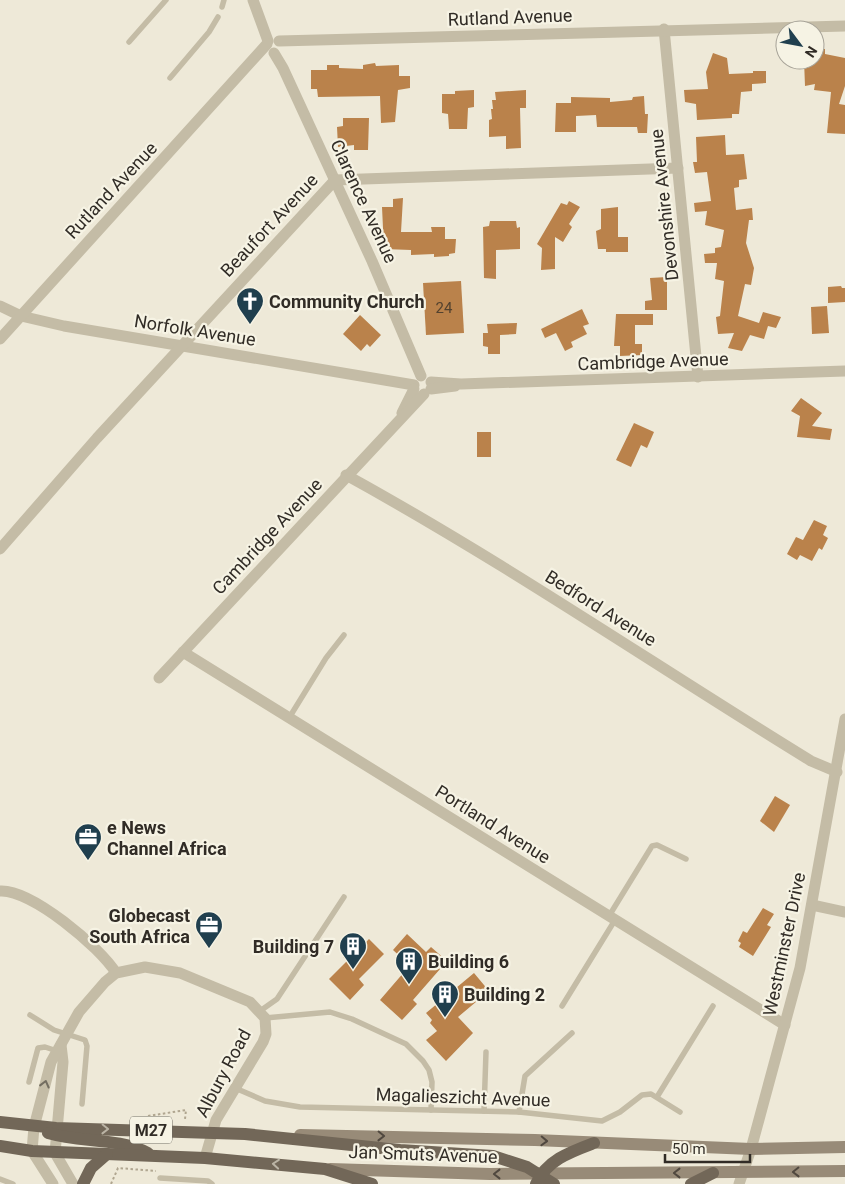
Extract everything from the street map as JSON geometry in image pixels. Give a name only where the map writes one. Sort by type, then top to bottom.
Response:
[{"type":"main road","name":"Jan Smuts Avenue","points":[[0,1122],[56,1132],[211,1133],[594,1142],[751,1149],[845,1147]]},
{"type":"main road","points":[[56,1132],[120,1142],[152,1155]]},
{"type":"main road","points":[[245,1134],[400,1150],[492,1156],[538,1179],[554,1184]]},
{"type":"main road","points":[[538,1179],[562,1156],[594,1142]]},
{"type":"main road","name":"Jan Smuts Avenue","points":[[0,1146],[55,1153],[152,1155],[325,1169],[538,1179],[713,1173],[741,1179],[845,1171]]},
{"type":"main road","points":[[83,1184],[90,1168],[106,1154]]},
{"type":"main road","points":[[325,1169],[372,1184]]},
{"type":"main road","points":[[691,1184],[713,1173]]},
{"type":"street","name":"Clarence Avenue","points":[[253,0],[262,21],[269,29],[283,68],[410,349],[423,384]]},
{"type":"street","name":"Rutland Avenue","points":[[0,339],[97,229],[248,66],[274,46],[297,42],[664,29],[845,26]]},
{"type":"street","name":"Devonshire Avenue","points":[[664,29],[698,377]]},
{"type":"street","name":"Beaufort Avenue","points":[[0,549],[335,180],[678,168]]},
{"type":"street","name":"Norfolk Avenue","points":[[0,306],[22,316],[54,324],[423,384]]},
{"type":"street","name":"Cambridge Avenue","points":[[159,678],[400,417],[423,384],[845,371]]},
{"type":"street","name":"Bedford Avenue","points":[[346,476],[399,505],[554,599],[805,757],[837,772]]},
{"type":"street","name":"Portland Avenue","points":[[183,652],[785,1025]]},
{"type":"street","name":"Westminster Drive","points":[[741,1179],[751,1149],[800,968],[837,772],[845,719]]},
{"type":"street","points":[[0,891],[16,893],[41,906],[98,949],[116,973],[90,998],[50,1062],[34,1127],[32,1151],[53,1184]]},
{"type":"street","points":[[812,905],[845,912]]},
{"type":"street","name":"Albury Road","points":[[116,973],[145,967],[180,973],[234,994],[262,1014],[266,1034],[263,1042],[234,1087],[211,1133],[205,1158]]},
{"type":"street","points":[[62,1043],[63,1062],[55,1153],[73,1184]]},
{"type":"lane","points":[[128,42],[166,0]]},
{"type":"lane","points":[[222,7],[224,0]]},
{"type":"lane","points":[[170,78],[209,32],[218,17]]},
{"type":"lane","points":[[289,718],[326,658],[344,635]]},
{"type":"lane","points":[[562,1006],[652,846],[657,845],[686,859]]},
{"type":"lane","points":[[262,1014],[277,998],[344,897]]},
{"type":"lane","points":[[680,1112],[657,1097],[713,1006]]},
{"type":"lane","points":[[262,1014],[330,1012],[352,1019],[379,1033],[398,1039],[414,1052],[429,1070],[432,1082],[431,1110]]},
{"type":"lane","points":[[30,1015],[62,1043]]},
{"type":"lane","points":[[519,1112],[525,1076],[572,1033]]},
{"type":"lane","points":[[29,1082],[38,1048],[83,1038],[86,1043],[82,1104]]},
{"type":"lane","points":[[484,1111],[486,1052]]},
{"type":"lane","name":"Magalieszicht Avenue","points":[[234,1087],[251,1096],[279,1105],[519,1112],[602,1121],[620,1112],[642,1094],[651,1094],[657,1097]]},
{"type":"lane","points":[[160,1178],[208,1181],[212,1184]]},
{"type":"lane","points":[[0,1179],[13,1184]]},
{"type":"building","points":[[713,53],[727,58],[729,74],[766,71],[766,83],[752,84],[752,91],[741,92],[739,114],[732,114],[732,118],[697,120],[696,104],[685,102],[684,90],[708,89],[706,72]]},
{"type":"building","points":[[825,54],[845,58],[845,86],[839,104],[845,105],[845,134],[827,133],[831,92],[814,90],[815,84],[805,86],[804,70],[825,70]]},
{"type":"building","points":[[375,63],[376,66],[399,65],[399,76],[410,76],[410,88],[398,90],[395,122],[381,123],[380,96],[318,97],[317,89],[311,89],[311,70],[327,70],[327,65],[339,65],[339,68],[363,69],[363,65]]},
{"type":"building","points":[[474,90],[474,107],[468,108],[467,129],[449,129],[448,114],[442,113],[442,94],[455,94],[455,91]]},
{"type":"building","points":[[526,90],[526,108],[520,108],[521,148],[506,149],[506,136],[489,137],[489,120],[492,119],[491,109],[493,109],[492,100],[496,100],[495,92]]},
{"type":"building","points":[[644,96],[645,114],[648,114],[647,133],[638,133],[637,127],[597,127],[596,115],[576,116],[576,132],[555,132],[556,103],[571,103],[571,97],[610,98],[610,102],[632,100],[633,97]]},
{"type":"building","points":[[343,118],[369,118],[368,150],[354,150],[354,145],[338,147],[337,127],[343,126]]},
{"type":"building","points":[[725,135],[726,155],[744,154],[747,179],[739,180],[739,187],[734,188],[736,210],[752,208],[753,220],[749,220],[746,243],[754,268],[751,285],[745,284],[738,316],[759,323],[763,312],[781,317],[776,328],[768,326],[764,339],[750,335],[742,351],[728,348],[734,333],[718,334],[716,317],[720,316],[724,281],[715,279],[717,263],[705,263],[704,254],[715,253],[715,248],[721,247],[724,230],[705,225],[707,211],[695,212],[694,203],[711,201],[707,172],[695,173],[693,162],[697,162],[696,137]]},
{"type":"building","points":[[403,198],[401,232],[432,232],[431,227],[445,227],[445,239],[456,239],[455,253],[449,254],[449,256],[434,257],[434,254],[411,255],[411,250],[384,249],[382,207],[393,207],[393,199]]},
{"type":"building","points":[[569,201],[580,207],[569,224],[572,227],[563,242],[555,237],[555,269],[541,270],[542,248],[537,244],[561,203],[567,205]]},
{"type":"building","points":[[618,207],[618,237],[628,237],[628,252],[606,252],[606,249],[598,249],[596,231],[601,229],[601,209]]},
{"type":"building","points":[[490,221],[516,221],[517,228],[520,227],[520,249],[496,250],[496,279],[484,278],[483,227],[489,226]]},
{"type":"building","points":[[667,277],[667,310],[645,310],[645,301],[652,300],[650,278]]},
{"type":"building","points":[[461,281],[464,333],[426,335],[423,283]]},
{"type":"building","points":[[841,286],[845,288],[845,302],[828,303],[828,287]]},
{"type":"building","points":[[827,306],[829,333],[812,334],[811,307]]},
{"type":"building","points":[[582,309],[589,324],[583,326],[587,334],[571,342],[573,347],[565,351],[556,333],[545,338],[541,329]]},
{"type":"building","points":[[616,314],[653,314],[653,325],[635,325],[635,344],[642,344],[642,355],[620,356],[620,346],[614,346]]},
{"type":"building","points":[[360,315],[381,335],[370,347],[367,344],[361,351],[343,334]]},
{"type":"building","points":[[517,323],[516,334],[500,335],[500,354],[488,354],[488,347],[483,346],[483,333],[488,333],[487,324]]},
{"type":"building","points":[[801,398],[822,413],[812,426],[832,429],[830,440],[797,437],[800,416],[791,411]]},
{"type":"building","points":[[634,423],[654,432],[647,448],[641,445],[631,467],[616,460]]},
{"type":"building","points":[[477,432],[491,432],[491,457],[477,457]]},
{"type":"building","points":[[814,520],[827,526],[823,535],[828,538],[822,550],[819,548],[812,561],[800,555],[797,560],[787,554],[796,537],[803,540]]},
{"type":"building","points":[[775,796],[790,805],[774,832],[760,821]]},
{"type":"building","points":[[763,908],[774,914],[767,925],[771,927],[753,956],[739,947],[741,943],[738,941],[743,931],[747,933]]},
{"type":"building","name":"Building 6","points":[[407,934],[426,952],[431,947],[447,961],[413,1000],[417,1004],[402,1020],[380,1000],[405,971],[400,967],[405,961],[393,950]]},
{"type":"building","name":"Building 7","points":[[369,939],[384,954],[359,979],[364,985],[350,1000],[329,979],[347,961],[343,957],[358,942],[362,946]]},
{"type":"building","name":"Building 2","points":[[474,973],[489,991],[458,1017],[473,1033],[446,1061],[426,1040],[437,1031],[430,1023],[432,1020],[426,1013]]},
{"type":"place","name":"Community Church","points":[[250,325]]},
{"type":"place","name":"e News Channel Africa","points":[[88,861]]},
{"type":"place","name":"Globecast South Africa","points":[[209,949]]},
{"type":"place","name":"Building 7","points":[[353,970]]},
{"type":"place","name":"Building 6","points":[[409,985]]},
{"type":"place","name":"Building 2","points":[[445,1018]]}]
